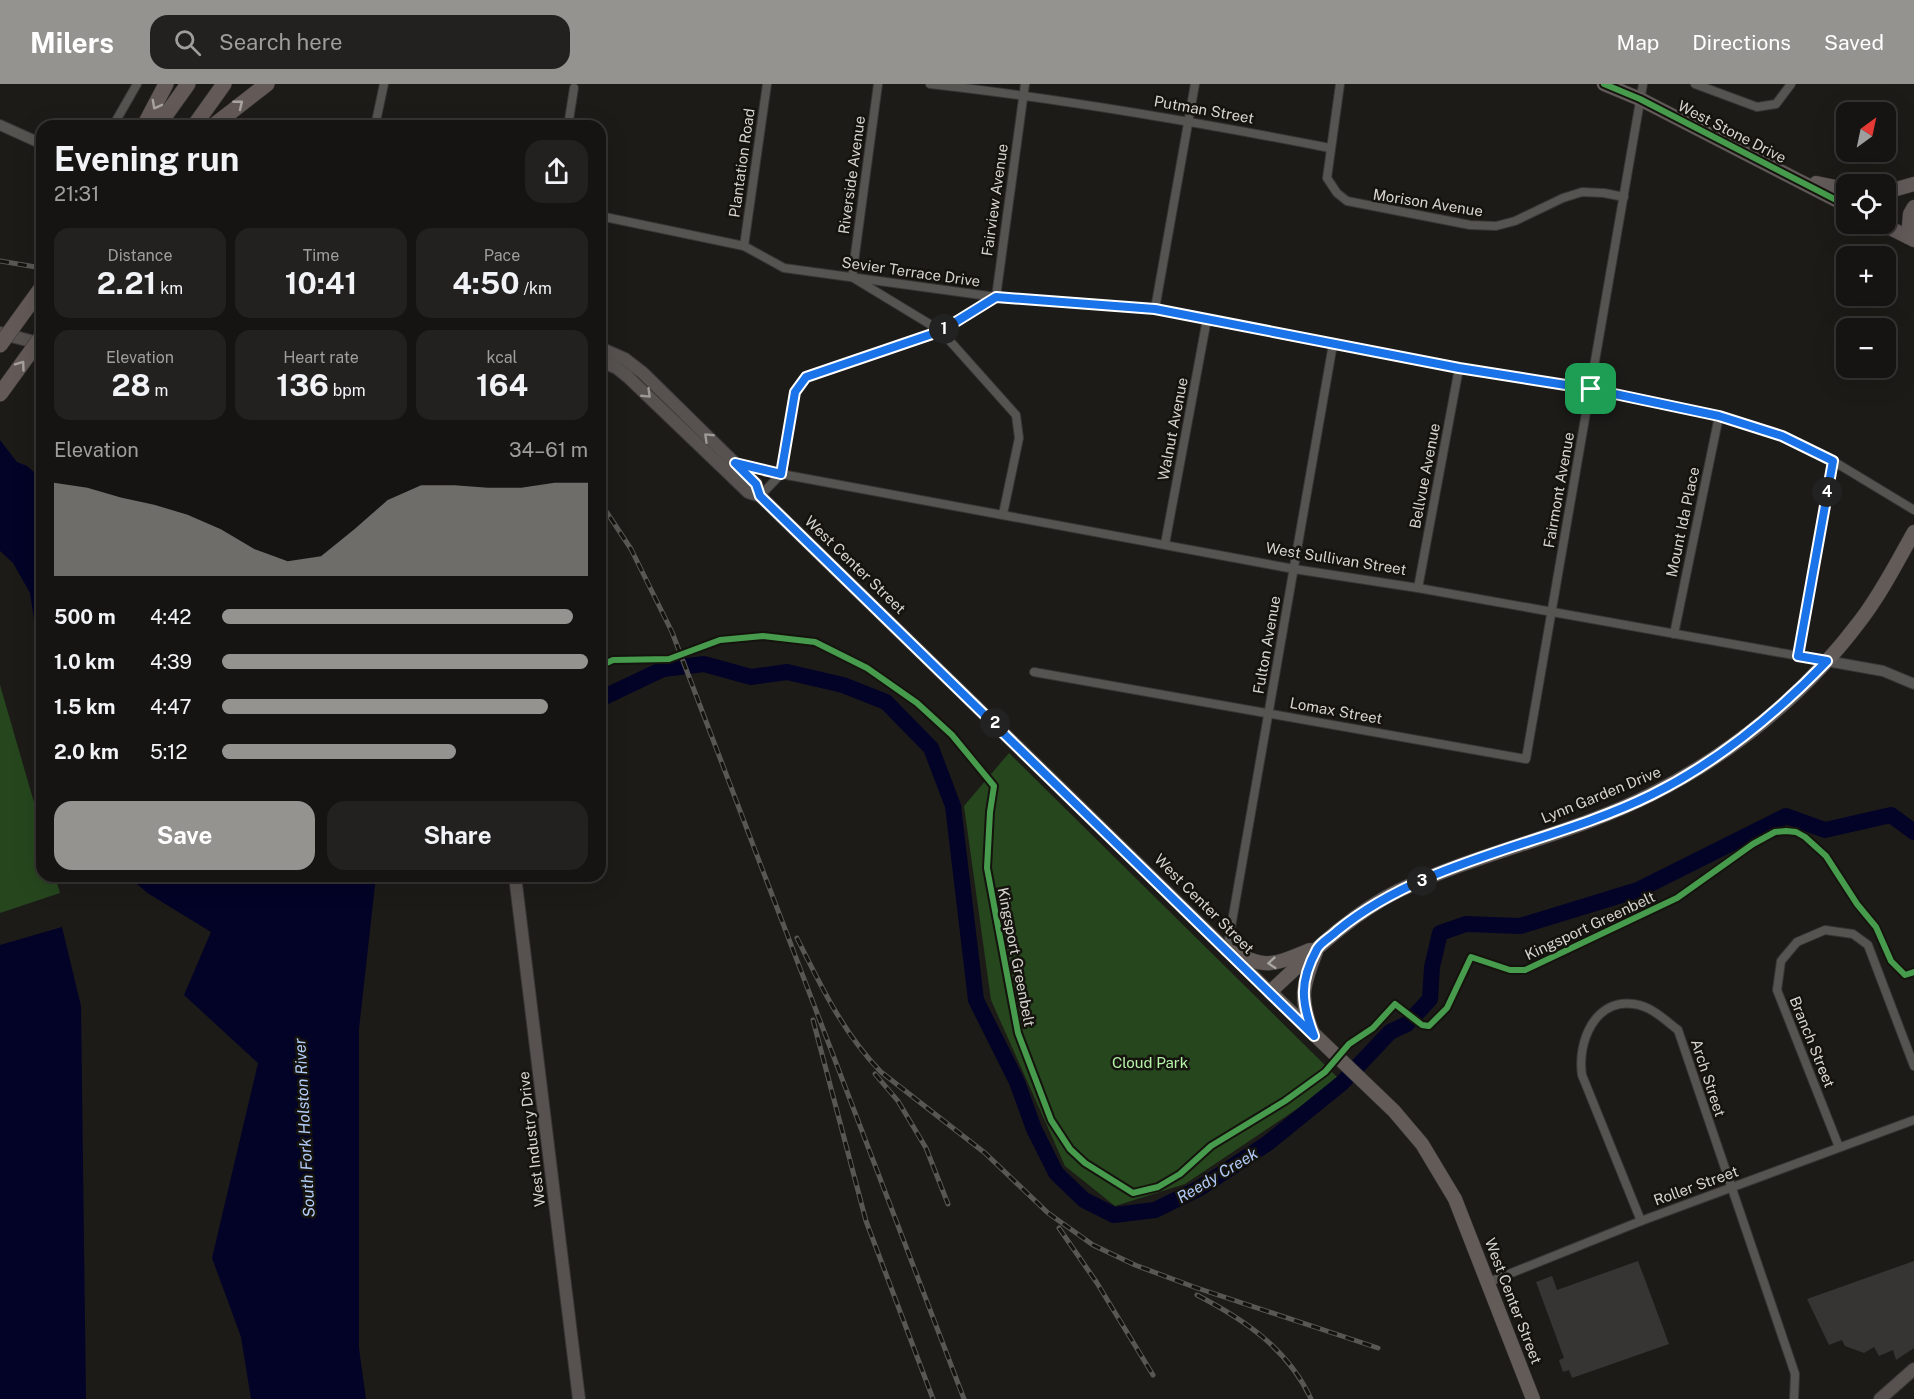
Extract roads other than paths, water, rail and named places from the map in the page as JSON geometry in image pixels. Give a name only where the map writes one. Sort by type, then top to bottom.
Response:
[{"type":"highway","points":[[147,120],[166,84]]},
{"type":"highway","points":[[162,120],[188,84]]},
{"type":"highway","points":[[198,120],[224,84]]},
{"type":"highway","points":[[221,120],[267,84]]},
{"type":"highway","name":"West Stone Drive","points":[[1604,84],[1640,99],[1836,200]]},
{"type":"highway","points":[[1791,176],[1836,187]]},
{"type":"highway","points":[[1896,189],[1914,184]]},
{"type":"highway","points":[[1896,230],[1912,237],[1910,214],[1914,207]]},
{"type":"highway","points":[[0,345],[36,295]]},
{"type":"highway","points":[[0,394],[36,344]]},
{"type":"main road","points":[[0,333],[36,342]]},
{"type":"main road","name":"West Center Street","points":[[606,351],[625,359],[643,373],[756,484],[760,496]]},
{"type":"main road","name":"West Center Street","points":[[606,363],[628,376],[748,492],[760,496],[1314,1036],[1394,1111],[1422,1144],[1444,1179],[1489,1282],[1533,1399]]},
{"type":"main road","name":"Lynn Garden Drive","points":[[1270,992],[1352,919],[1396,892],[1612,812],[1686,776],[1760,724],[1794,695],[1861,621],[1914,532]]},
{"type":"main road","name":"West Industry Drive","points":[[516,882],[579,1399]]},
{"type":"main road","points":[[1227,950],[1250,961],[1273,964],[1318,947]]},
{"type":"main road","points":[[1314,1036],[1305,1012],[1303,989],[1318,947]]},
{"type":"main road","points":[[1880,1399],[1914,1370]]},
{"type":"street","points":[[116,120],[137,84]]},
{"type":"street","points":[[376,120],[384,84]]},
{"type":"street","name":"Plantation Road","points":[[744,246],[767,84]]},
{"type":"street","name":"Riverside Avenue","points":[[852,277],[878,84]]},
{"type":"street","name":"Putman Street","points":[[930,84],[1023,94],[1188,120],[1330,148]]},
{"type":"street","name":"Fairview Avenue","points":[[996,297],[1025,84]]},
{"type":"street","points":[[1155,309],[1195,84]]},
{"type":"street","name":"Morison Avenue","points":[[1340,84],[1327,178],[1337,193],[1347,201],[1470,225],[1496,226],[1515,221],[1582,192],[1604,192],[1624,197]]},
{"type":"street","name":"Fairmont Avenue","points":[[1526,759],[1643,84]]},
{"type":"street","points":[[1695,84],[1757,107],[1776,104],[1791,84]]},
{"type":"street","points":[[569,120],[574,88]]},
{"type":"street","points":[[0,125],[36,141]]},
{"type":"street","name":"Sevier Terrace Drive","points":[[606,217],[744,246],[784,268],[996,297],[1155,309],[1459,368],[1591,389],[1719,416],[1782,436],[1833,461],[1914,510]]},
{"type":"street","points":[[852,277],[941,331],[1016,415],[1019,438],[1003,514]]},
{"type":"street","points":[[760,496],[781,474],[795,392],[806,377],[941,331],[996,297]]},
{"type":"street","name":"Walnut Avenue","points":[[1166,544],[1207,319]]},
{"type":"street","name":"Fulton Avenue","points":[[1227,950],[1333,344]]},
{"type":"street","name":"Bellvue Avenue","points":[[1418,588],[1459,368]]},
{"type":"street","name":"Mount Ida Place","points":[[1674,634],[1719,416]]},
{"type":"street","points":[[1798,656],[1833,461]]},
{"type":"street","name":"West Sullivan Street","points":[[735,463],[781,474],[1294,569],[1418,588],[1883,671],[1914,684]]},
{"type":"street","name":"Lomax Street","points":[[1034,672],[1526,759]]},
{"type":"street","name":"Branch Street","points":[[1839,1147],[1777,990],[1780,961],[1797,942],[1825,930],[1853,934],[1868,945],[1914,1066]]},
{"type":"street","name":"Arch Street","points":[[1641,1221],[1582,1075],[1579,1058],[1595,1017],[1617,1003],[1636,1004],[1650,1009],[1678,1029],[1730,1188],[1795,1374],[1794,1399]]},
{"type":"street","name":"Roller Street","points":[[1489,1282],[1641,1221],[1914,1120]]},
{"type":"water","points":[[0,440],[17,462],[27,466],[36,474],[36,633],[30,593],[13,563],[0,551]]},
{"type":"water","name":"South Fork Holston River","points":[[134,882],[375,882],[359,1029],[359,1348],[366,1399],[251,1399],[241,1337],[212,1258],[258,1063],[184,995],[211,932],[149,894]]},
{"type":"water","points":[[62,927],[81,1006],[86,1399],[0,1399],[0,945]]},
{"type":"waterway","name":"Reedy Creek","points":[[606,696],[663,669],[704,664],[751,677],[787,672],[843,685],[886,702],[931,748],[953,806],[976,1000],[1017,1082],[1034,1129],[1056,1173],[1084,1200],[1114,1215],[1155,1210],[1200,1188],[1268,1143],[1342,1083],[1390,1032],[1407,1024],[1430,999],[1432,967],[1440,933],[1466,924],[1520,926],[1638,890],[1786,816],[1825,830],[1891,815],[1914,832]]},
{"type":"railway","points":[[0,261],[36,267]]},
{"type":"railway","points":[[606,511],[631,549],[672,632],[964,1399]]},
{"type":"railway","points":[[797,938],[844,1025],[881,1072],[985,1153],[1048,1213],[1093,1245],[1135,1265],[1194,1287],[1378,1348]]},
{"type":"railway","points":[[813,1020],[866,1221],[933,1399]]},
{"type":"railway","points":[[875,1074],[898,1101],[926,1148],[948,1204]]},
{"type":"railway","points":[[1059,1228],[1097,1283],[1153,1375]]},
{"type":"railway","points":[[1197,1295],[1232,1315],[1263,1338],[1290,1365],[1311,1399]]},
{"type":"park label","name":"Cloud Park","points":[[1150,1063]]}]
